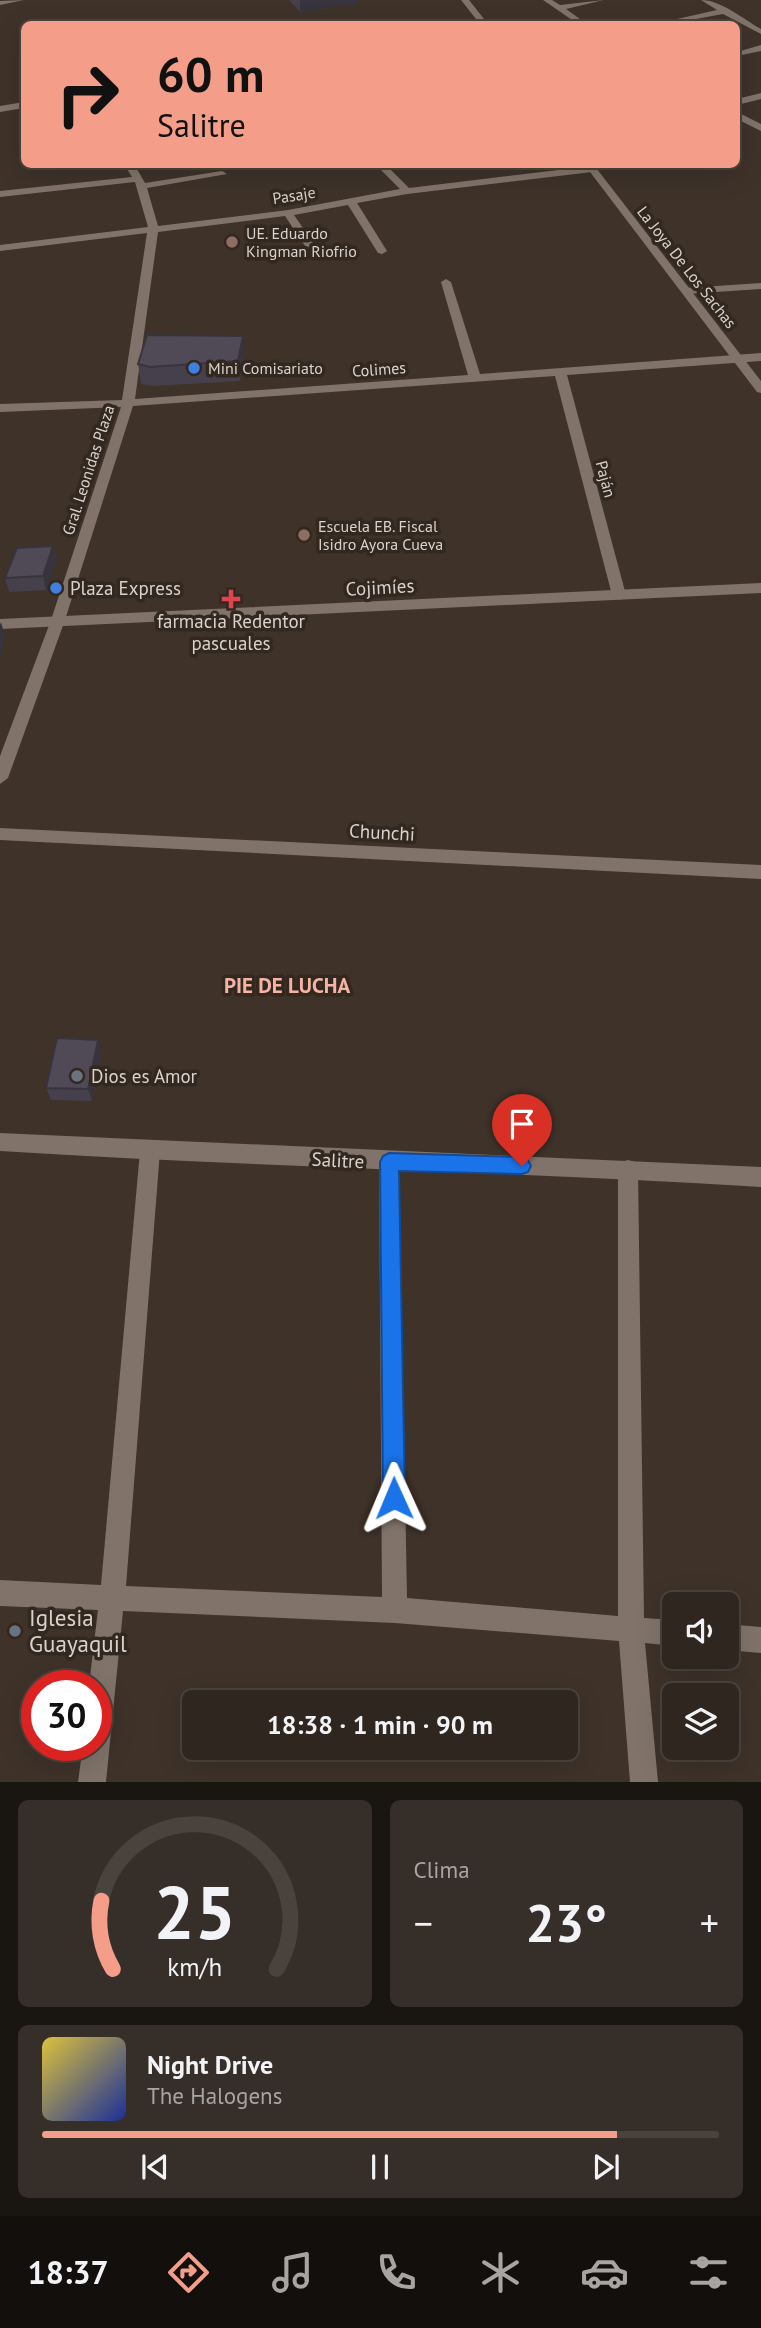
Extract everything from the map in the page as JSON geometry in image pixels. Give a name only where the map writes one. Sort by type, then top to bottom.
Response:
[{"type":"street","points":[[0,3],[20,0]]},
{"type":"street","points":[[465,0],[482,21]]},
{"type":"street","points":[[547,0],[578,21]]},
{"type":"street","points":[[559,8],[600,0]]},
{"type":"street","points":[[705,0],[761,32]]},
{"type":"street","points":[[674,21],[724,11]]},
{"type":"street","points":[[740,53],[761,48]]},
{"type":"street","points":[[740,101],[761,96]]},
{"type":"street","points":[[0,109],[21,106]]},
{"type":"street","points":[[740,117],[761,128]]},
{"type":"street","name":"Gral. Leonidas Plaza","points":[[0,778],[58,620],[128,403],[153,229],[139,183],[131,168]]},
{"type":"street","points":[[383,168],[407,191]]},
{"type":"street","name":"Pasaje","points":[[0,248],[288,213],[407,191],[582,168]]},
{"type":"street","name":"La Joya De Los Sachas","points":[[591,168],[761,388]]},
{"type":"street","points":[[0,194],[222,174]]},
{"type":"street","points":[[350,201],[382,251]]},
{"type":"street","points":[[288,213],[309,244]]},
{"type":"street","points":[[446,282],[475,378]]},
{"type":"street","points":[[686,291],[761,286]]},
{"type":"street","name":"Colimes","points":[[0,408],[128,403],[761,357]]},
{"type":"street","name":"Paján","points":[[560,372],[619,595]]},
{"type":"street","name":"Cojimíes","points":[[0,624],[761,588]]},
{"type":"street","name":"Chunchi","points":[[0,834],[761,872]]},
{"type":"street","name":"Salitre","points":[[0,1142],[389,1162],[628,1169],[761,1177]]},
{"type":"street","points":[[104,1670],[150,1151]]},
{"type":"street","points":[[389,1162],[395,1610]]},
{"type":"street","points":[[628,1169],[631,1629],[644,1782]]},
{"type":"street","points":[[0,1593],[395,1610],[662,1632]]},
{"type":"street","points":[[739,1638],[761,1640]]},
{"type":"street","points":[[92,1782],[94,1761]]},
{"type":"building","points":[[147,335],[243,336],[238,361],[150,367],[138,364]]},
{"type":"building","points":[[53,546],[43,576],[5,578],[17,548]]},
{"type":"building","name":"Dios es Amor","points":[[57,1038],[98,1040],[88,1089],[46,1088]]},
{"type":"place","name":"UE. Eduardo Kingman Riofrio","points":[[232,242]]},
{"type":"place","name":"Mini Comisariato","points":[[194,368]]},
{"type":"place","name":"Escuela EB. Fiscal Isidro Ayora Cueva","points":[[304,535]]},
{"type":"place","name":"Plaza Express","points":[[56,588]]},
{"type":"place","name":"farmacia Redentor pascuales","points":[[231,599]]},
{"type":"place","name":"Dios es Amor","points":[[77,1076]]},
{"type":"place","name":"Iglesia Guayaquil","points":[[15,1631]]},
{"type":"district","name":"PIE DE LUCHA","points":[[287,986]]},
{"type":"route","points":[[394,1498],[389,1162],[522,1166]]}]
